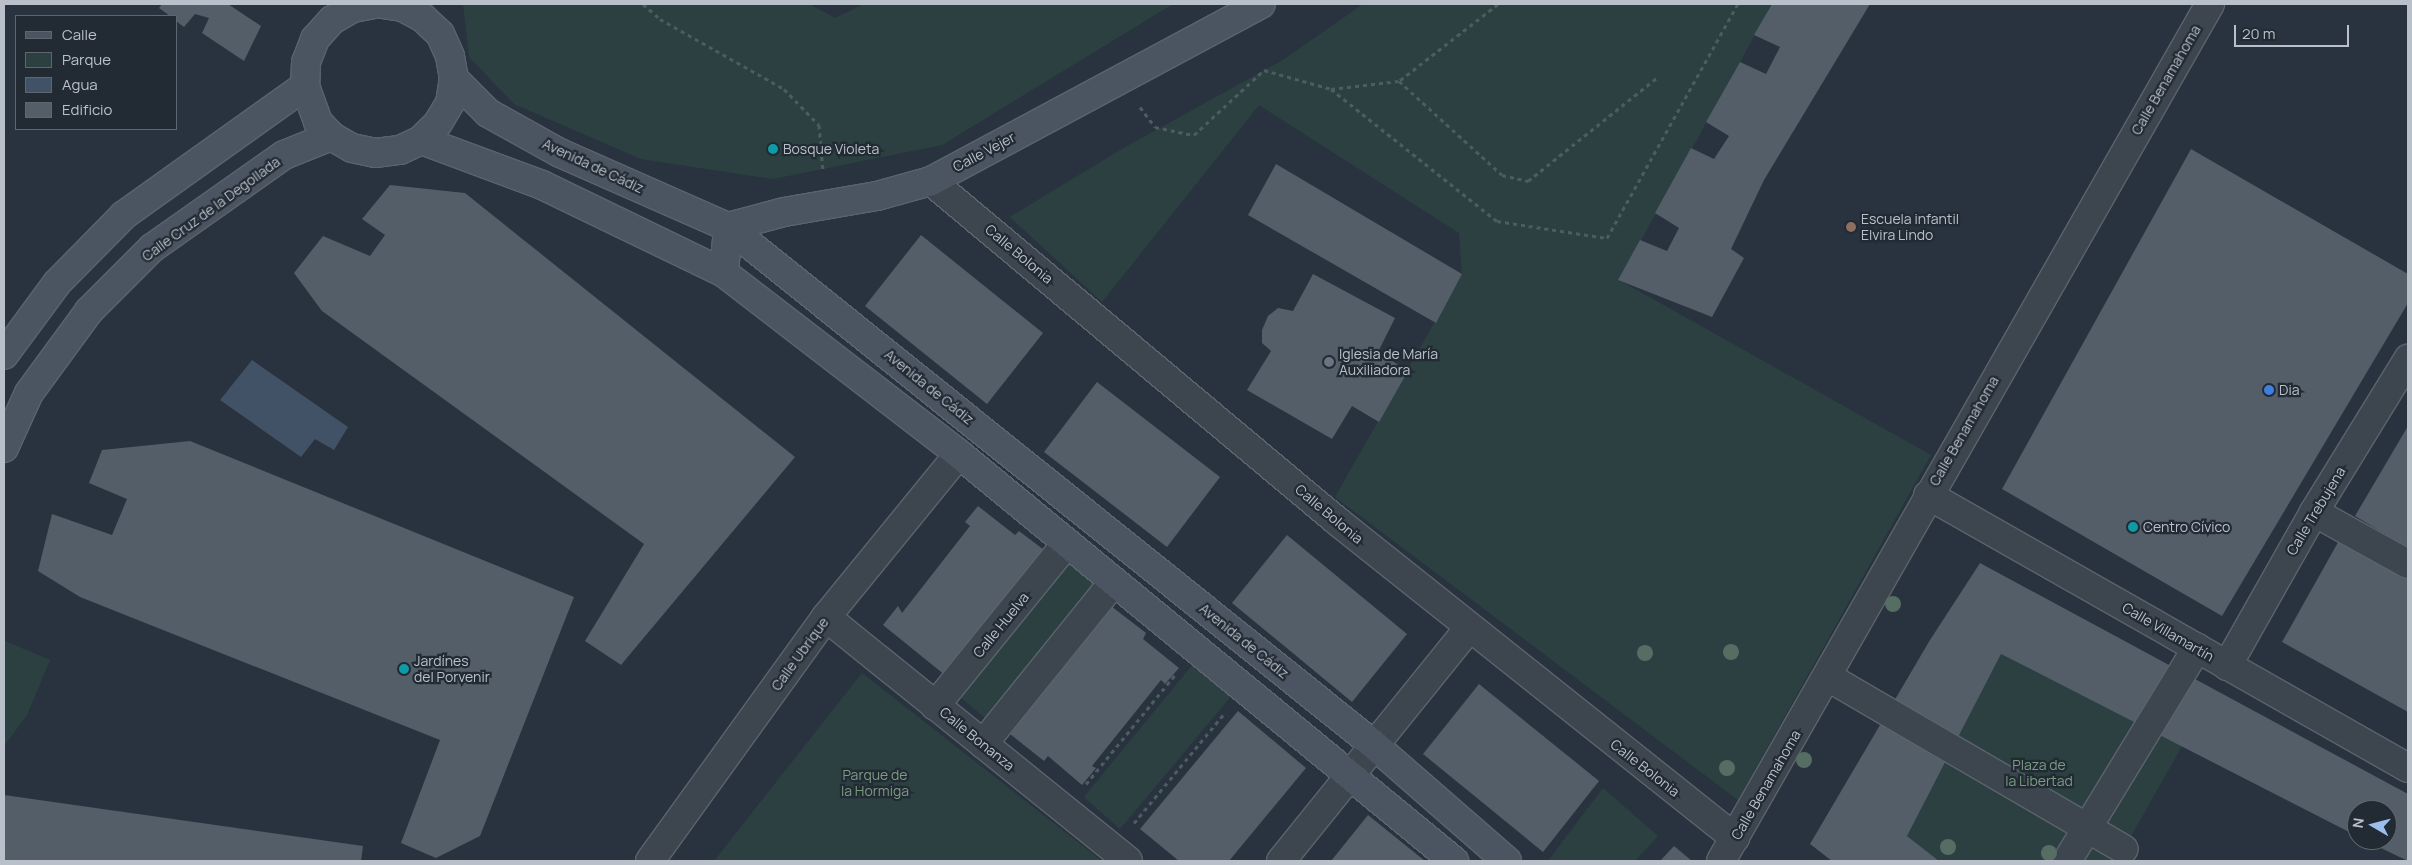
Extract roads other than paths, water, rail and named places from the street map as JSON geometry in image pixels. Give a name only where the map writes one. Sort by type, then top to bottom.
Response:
[{"type":"street","points":[[437,4],[440,34],[450,56],[454,79],[450,103],[438,124],[421,140],[400,150],[375,153],[352,148],[331,136],[318,122],[305,86],[306,62],[316,39],[332,20],[369,4],[402,7],[416,14],[440,34]]},
{"type":"street","name":"Calle Vejer","points":[[639,232],[677,238],[826,204],[877,196],[931,181],[1262,4]]},
{"type":"street","name":"Calle Benamahoma","points":[[1728,850],[1828,677],[1928,495],[2210,4]]},
{"type":"street","name":"Avenida de Cádiz","points":[[454,79],[488,113],[552,149],[728,227],[1374,745],[1507,861]]},
{"type":"street","points":[[4,355],[57,283],[124,215],[305,86]]},
{"type":"street","name":"Calle Cruz de la Degollada","points":[[4,448],[29,393],[84,319],[152,248],[284,155],[331,136]]},
{"type":"street","points":[[421,140],[542,185],[724,273],[958,454],[1195,651],[1454,861]]},
{"type":"street","name":"Calle Bolonia","points":[[931,181],[1469,628],[1728,850]]},
{"type":"street","points":[[724,273],[728,227]]},
{"type":"street","name":"Calle Trebujena","points":[[2227,666],[2314,512],[2408,359]]},
{"type":"street","name":"Calle Ubrique","points":[[650,861],[826,617],[958,454]]},
{"type":"street","name":"Calle Villamartín","points":[[1928,495],[2408,768]]},
{"type":"street","points":[[2314,512],[2408,564]]},
{"type":"street","name":"Calle Huelva","points":[[936,706],[1066,544]]},
{"type":"street","points":[[983,744],[1113,583]]},
{"type":"street","name":"Calle Bonanza","points":[[826,617],[1120,855]]},
{"type":"street","points":[[1281,861],[1469,628]]},
{"type":"street","points":[[2067,861],[2197,648]]},
{"type":"street","points":[[1828,677],[2124,849]]},
{"type":"water","points":[[252,360],[348,427],[334,450],[315,439],[301,457],[220,400]]},
{"type":"place","name":"Bosque Violeta","points":[[773,149]]},
{"type":"place","name":"Escuela infantil Elvira Lindo","points":[[1851,227]]},
{"type":"place","name":"Iglesia de María Auxiliadora","points":[[1329,362]]},
{"type":"place","name":"Dia","points":[[2269,390]]},
{"type":"place","name":"Centro Cívico","points":[[2133,527]]},
{"type":"place","name":"Jardínes del Porvenir","points":[[404,669]]},
{"type":"park label","name":"Plaza de la Libertad","points":[[2039,774]]},
{"type":"park label","name":"Parque de la Hormiga","points":[[875,784]]}]
